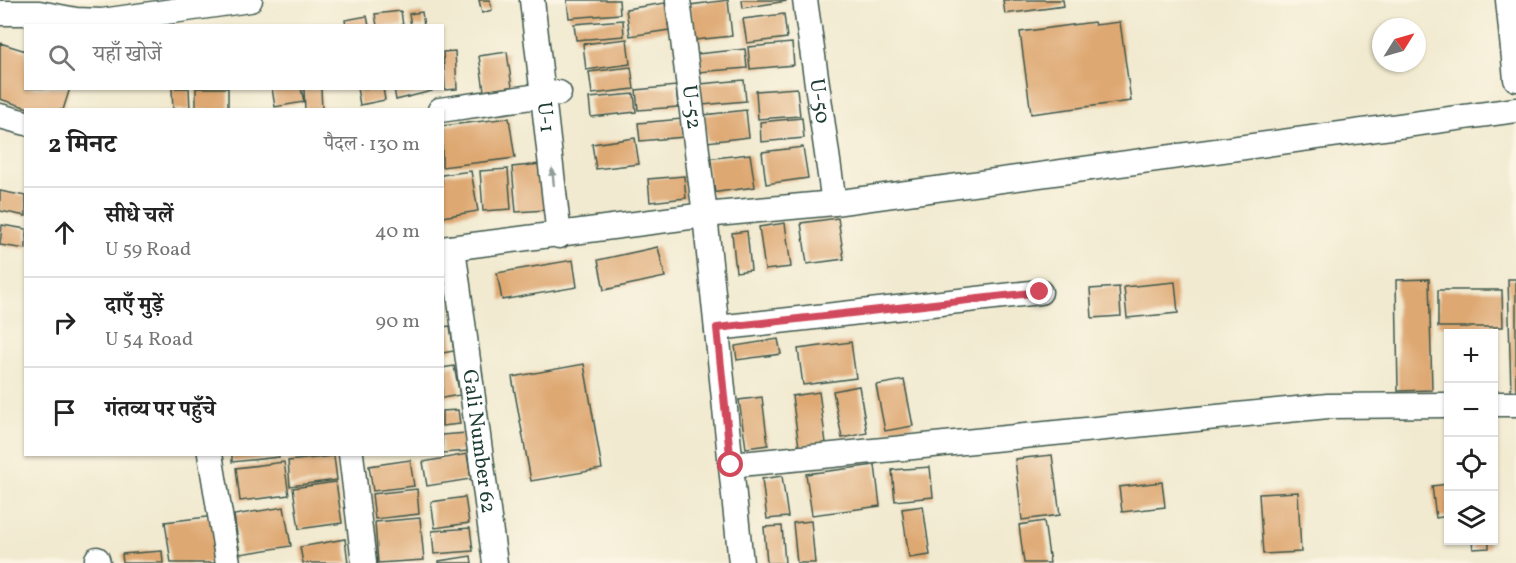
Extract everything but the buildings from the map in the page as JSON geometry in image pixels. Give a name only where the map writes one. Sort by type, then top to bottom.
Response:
[{"type":"street","points":[[0,13],[39,13],[76,20],[101,11],[250,0]]},
{"type":"street","name":"U-1","points":[[532,0],[553,94]]},
{"type":"street","name":"U-1","points":[[549,0],[553,94],[567,235]]},
{"type":"street","name":"U-52","points":[[678,0],[705,215],[741,563]]},
{"type":"street","name":"U-50","points":[[805,0],[834,203]]},
{"type":"street","points":[[1508,0],[1516,79]]},
{"type":"street","points":[[444,109],[553,94]]},
{"type":"street","points":[[448,248],[567,235],[705,215],[834,203],[1516,110]]},
{"type":"street","points":[[0,116],[24,122]]},
{"type":"street","name":"Gali Number 62","points":[[448,248],[495,563]]},
{"type":"street","points":[[717,328],[1040,292]]},
{"type":"street","points":[[1498,404],[1516,404]]},
{"type":"street","points":[[731,465],[1328,406],[1444,405]]},
{"type":"street","points":[[210,456],[228,563]]},
{"type":"street","points":[[351,456],[364,563]]},
{"type":"route","points":[[731,465],[717,328],[1040,292]]}]
